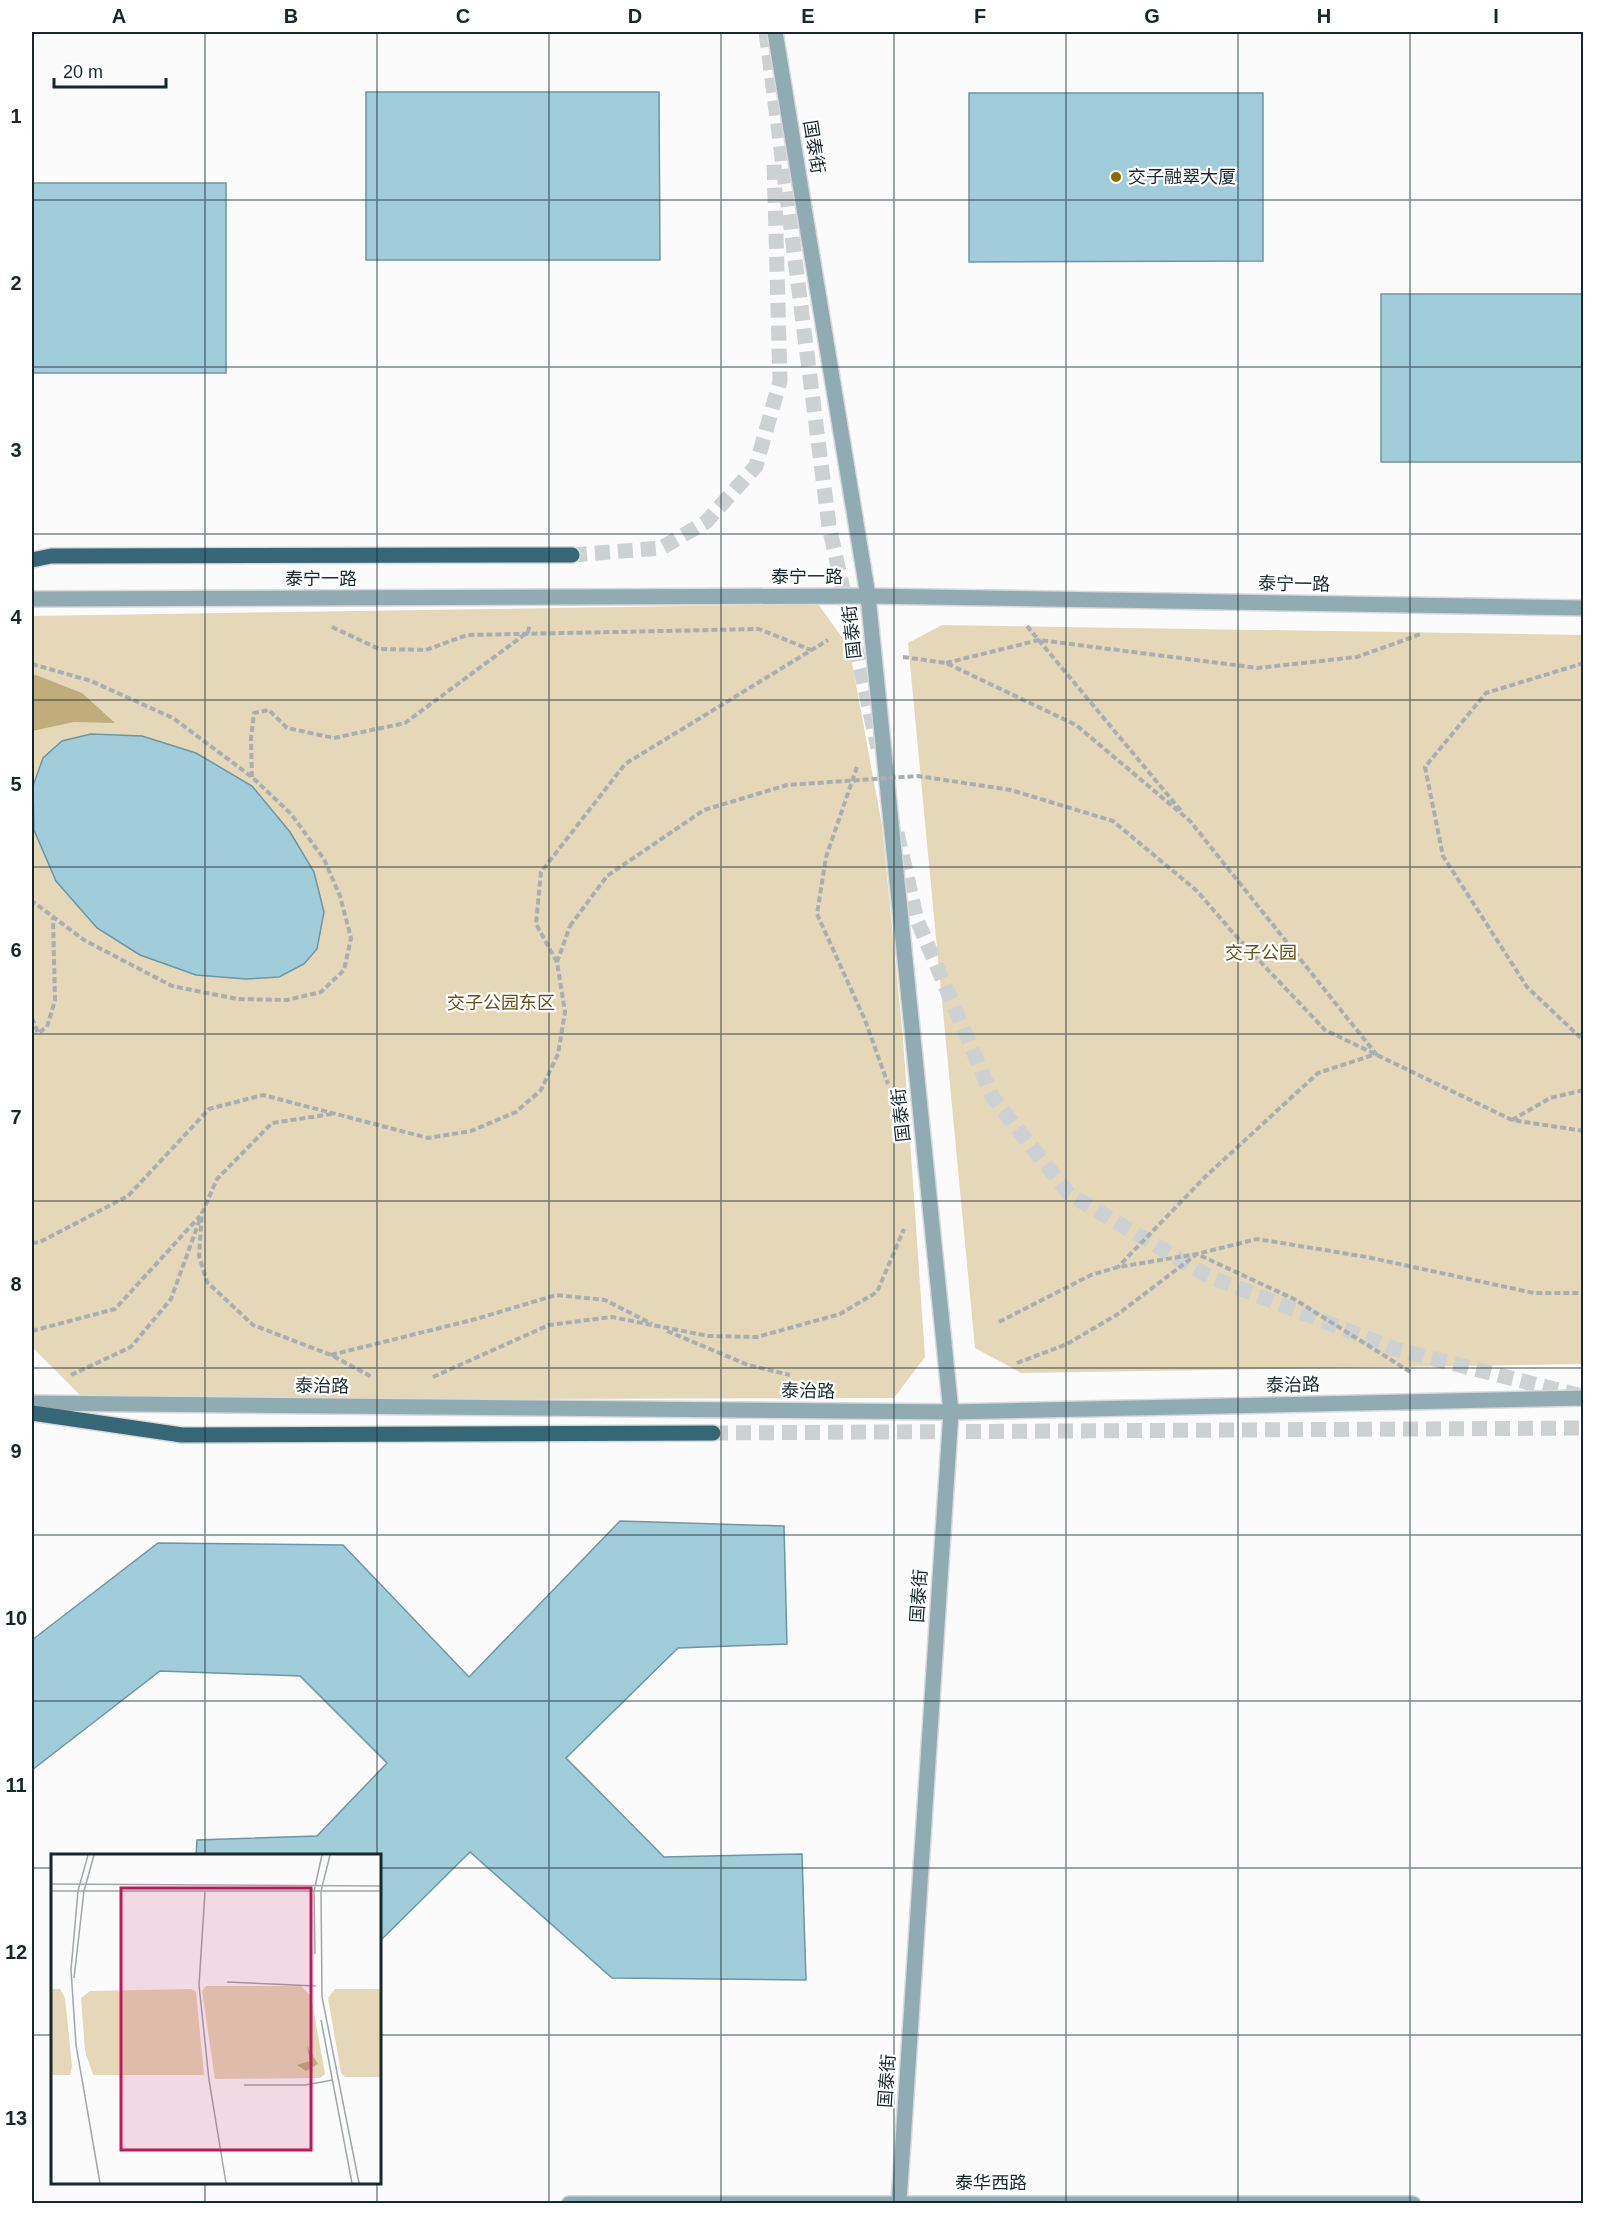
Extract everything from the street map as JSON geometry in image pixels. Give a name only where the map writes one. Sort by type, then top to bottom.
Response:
[{"type":"main road","points":[[32,560],[51,556],[572,555]]},
{"type":"main road","points":[[32,1413],[182,1435],[713,1433]]},
{"type":"street","name":"国泰街","points":[[775,32],[868,596],[951,1412],[899,2202]]},
{"type":"street","name":"泰宁一路","points":[[32,599],[868,596],[1584,608]]},
{"type":"street","name":"泰治路","points":[[32,1403],[951,1412],[1584,1398]]},
{"type":"street","name":"泰华西路","points":[[569,2204],[899,2202],[1413,2204]]},
{"type":"path","points":[[252,777],[251,739],[254,713],[269,710],[287,728],[334,738],[405,723],[528,632],[531,617]]},
{"type":"path","points":[[1022,620],[1190,821],[1376,1054]]},
{"type":"path","points":[[325,622],[379,648],[390,649],[426,650],[467,635],[759,629],[812,650]]},
{"type":"path","points":[[946,663],[1039,640],[1258,669],[1357,657],[1428,631]]},
{"type":"path","points":[[32,1243],[40,1242],[128,1196],[209,1109],[263,1095],[428,1138],[471,1131],[516,1112],[540,1090],[558,1054],[565,1012],[557,962],[536,924],[541,872],[625,764],[828,640]]},
{"type":"path","points":[[903,657],[946,663],[1077,725],[1190,821]]},
{"type":"path","points":[[1583,1040],[1527,987],[1443,856],[1425,767],[1486,693],[1584,663]]},
{"type":"path","points":[[32,664],[91,681],[173,718],[252,777],[291,814],[324,859],[340,896],[351,938],[344,970],[321,992],[287,1000],[237,999],[172,986],[84,940],[32,901]]},
{"type":"path","points":[[861,758],[826,857],[817,914],[866,1020],[892,1093]]},
{"type":"path","points":[[557,962],[570,926],[608,876],[704,810],[787,784],[918,776],[1011,789],[1113,821],[1197,891],[1235,935],[1325,1030],[1512,1120],[1584,1131]]},
{"type":"path","points":[[32,1018],[38,1033],[47,1027],[55,1000],[52,917]]},
{"type":"path","points":[[1118,1267],[1205,1177],[1318,1073],[1376,1054]]},
{"type":"path","points":[[1512,1120],[1550,1098],[1584,1090]]},
{"type":"path","points":[[71,1375],[131,1347],[171,1299],[202,1213],[217,1179],[272,1123],[335,1114]]},
{"type":"path","points":[[32,1331],[115,1309],[202,1213]]},
{"type":"path","points":[[202,1213],[199,1256],[207,1282],[253,1325],[331,1355],[372,1377]]},
{"type":"path","points":[[433,1377],[549,1325],[612,1317],[708,1336],[758,1337],[840,1314],[877,1292],[904,1229]]},
{"type":"path","points":[[999,1322],[1090,1275],[1118,1267],[1197,1254],[1257,1239],[1367,1257],[1534,1293],[1584,1293]]},
{"type":"path","points":[[1017,1364],[1067,1344],[1118,1314],[1197,1254]]},
{"type":"path","points":[[1197,1254],[1294,1299],[1415,1375]]},
{"type":"path","points":[[331,1355],[556,1295],[605,1300],[658,1327],[748,1365],[790,1375]]},
{"type":"green space","name":"交子公园东区","points":[[818,604],[849,647],[882,825],[903,1038],[925,1357],[894,1398],[85,1400],[32,1347],[32,616]]},
{"type":"green space","name":"交子公园","points":[[942,625],[1583,635],[1583,1364],[1021,1373],[975,1348],[908,643]]},
{"type":"shaded area","points":[[36,675],[82,693],[115,723],[74,722],[32,731],[32,676]]},
{"type":"building","points":[[366,92],[659,92],[660,260],[366,260]]},
{"type":"building","name":"交子融翠大厦","points":[[969,93],[1263,93],[1263,261],[969,262]]},
{"type":"building","points":[[32,183],[226,183],[226,373],[32,373]]},
{"type":"building","points":[[1381,294],[1584,294],[1584,462],[1381,462]]},
{"type":"building","points":[[91,734],[142,736],[196,753],[252,786],[290,832],[314,872],[324,912],[317,949],[304,964],[279,977],[246,979],[196,975],[140,955],[97,928],[56,881],[34,830],[33,786],[43,758],[62,741]]},
{"type":"building","points":[[620,1521],[784,1526],[787,1644],[678,1648],[566,1758],[664,1857],[802,1854],[806,1980],[612,1978],[470,1852],[381,1940],[381,1854],[196,1854],[197,1840],[317,1836],[387,1763],[300,1676],[160,1671],[32,1770],[32,1640],[158,1543],[343,1545],[469,1677]]},
{"type":"tunnel","points":[[766,32],[829,526],[878,748]]},
{"type":"tunnel","points":[[572,555],[661,548],[706,522],[756,466],[780,381],[774,160]]},
{"type":"tunnel","points":[[897,833],[917,920],[993,1098],[1069,1194],[1208,1276],[1395,1349],[1582,1396]]},
{"type":"tunnel","points":[[713,1433],[1584,1428]]},
{"type":"place","name":"交子融翠大厦","points":[[1116,177]]}]
